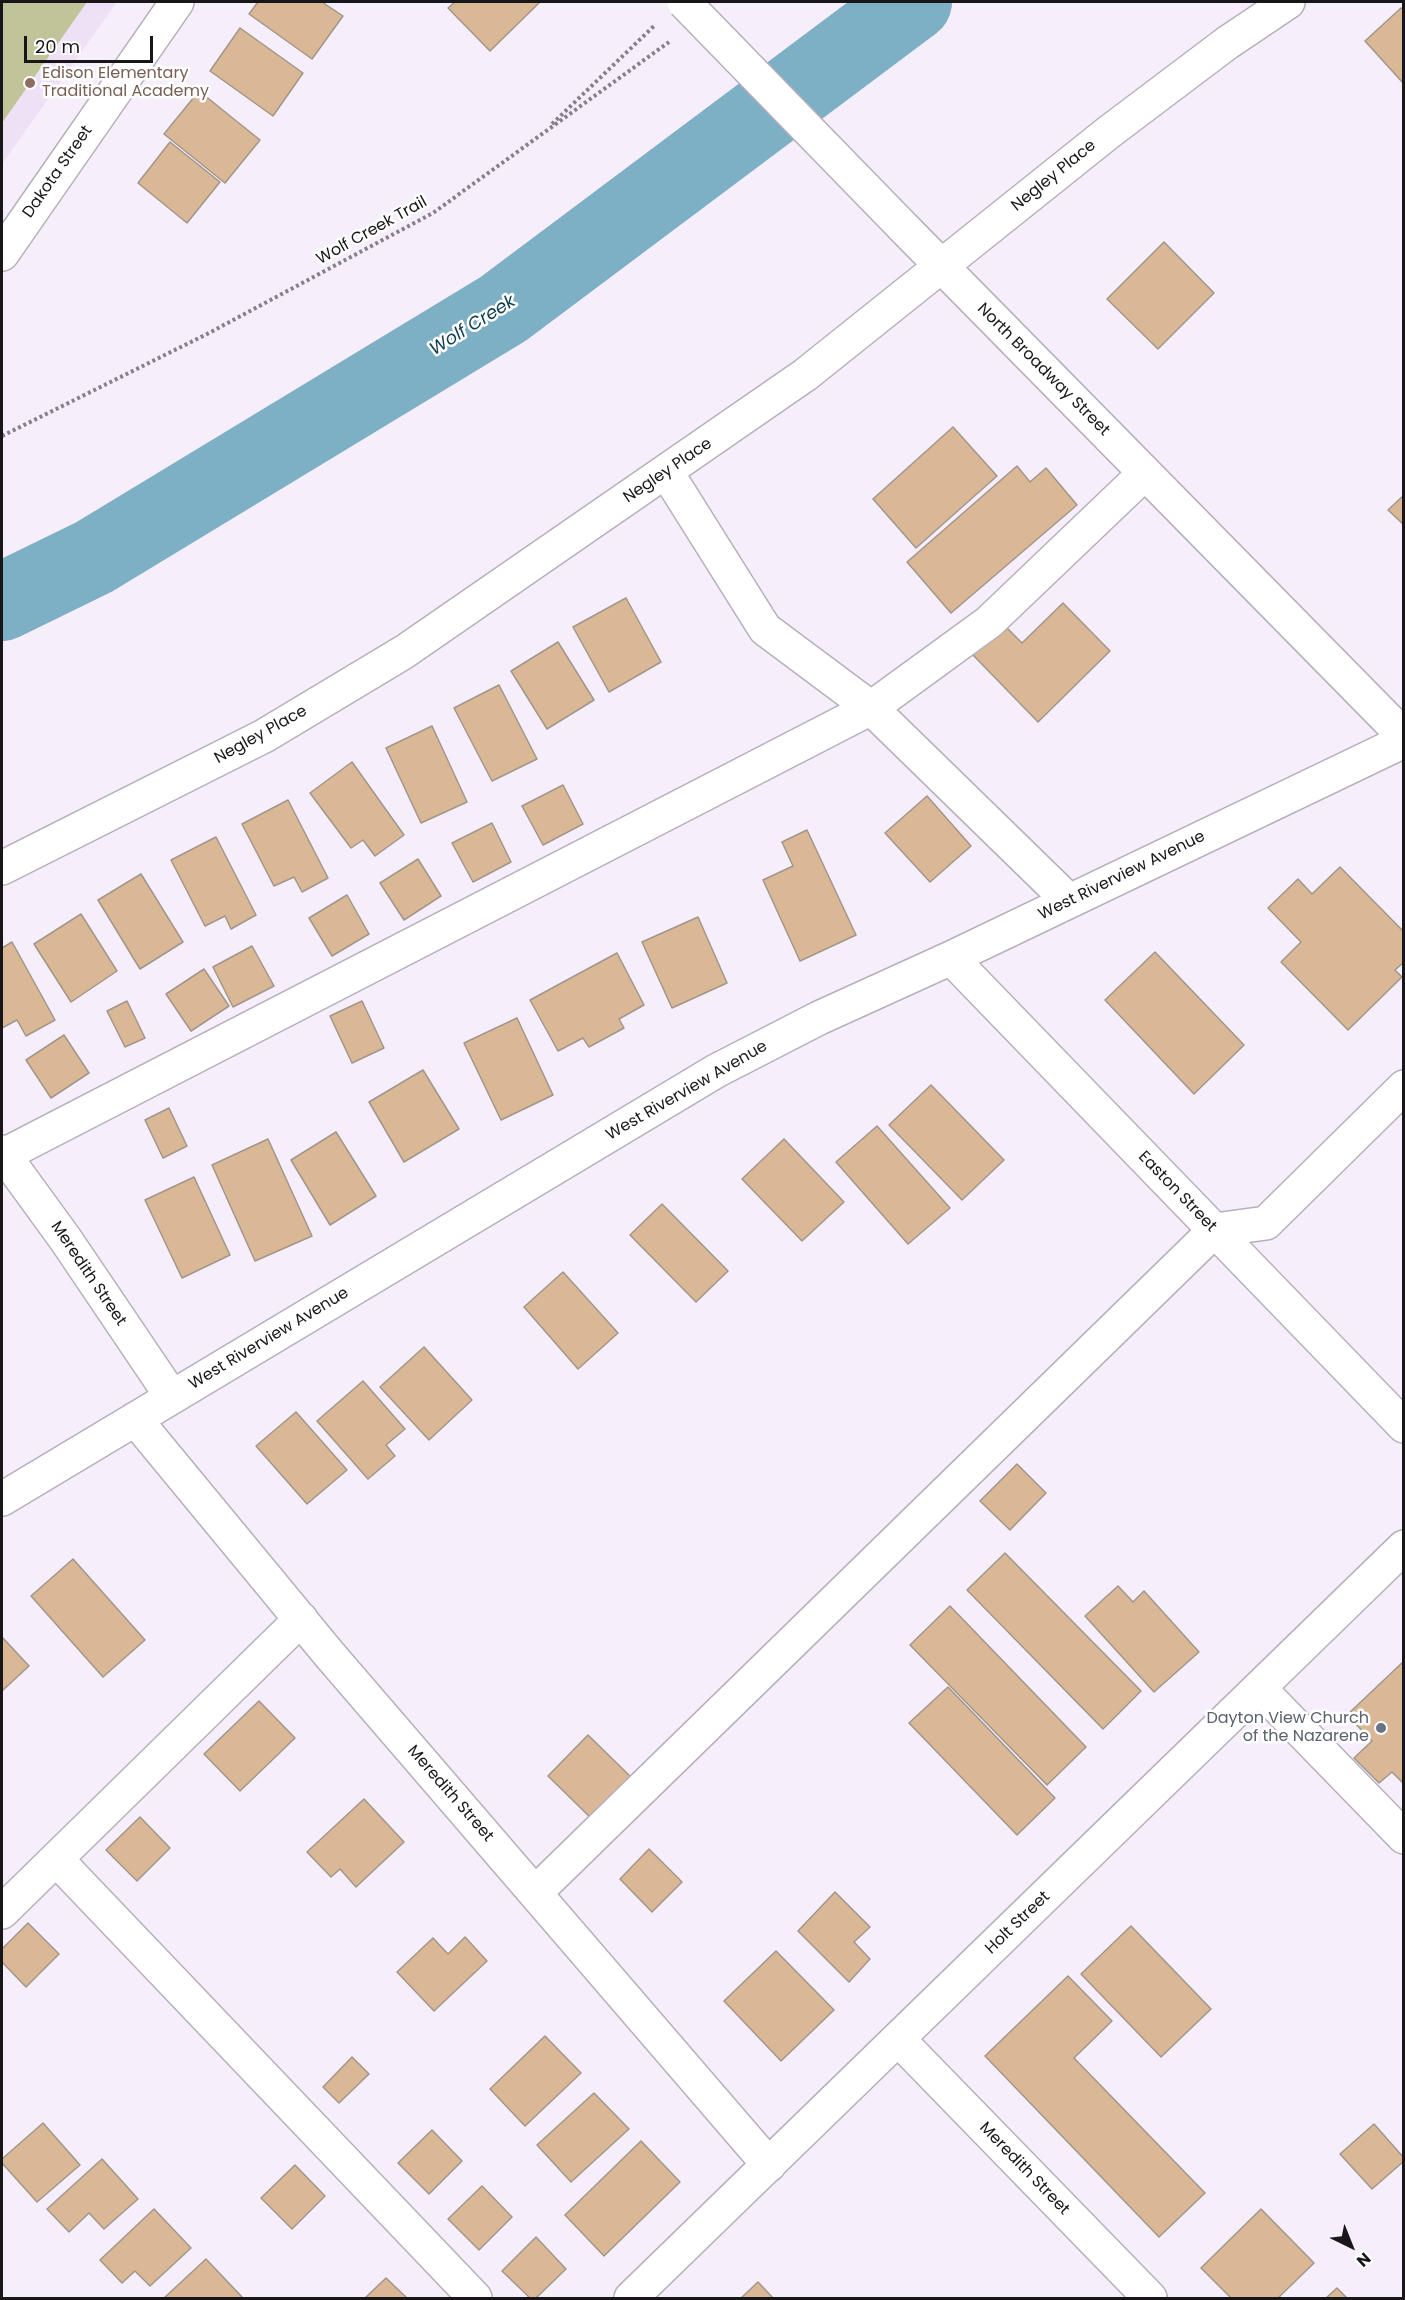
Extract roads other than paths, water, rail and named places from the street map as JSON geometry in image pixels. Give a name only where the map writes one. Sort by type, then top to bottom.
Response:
[{"type":"street","name":"Dakota Street","points":[[2,254],[177,2]]},
{"type":"street","name":"Negley Place","points":[[2,868],[264,736],[404,652],[805,375],[1109,132],[1227,43],[1288,2]]},
{"type":"street","name":"North Broadway Street","points":[[673,10],[905,229],[1404,736]]},
{"type":"street","points":[[666,473],[765,629],[871,708],[1069,901]]},
{"type":"street","points":[[2,1154],[871,708],[989,622],[1145,473]]},
{"type":"street","name":"West Riverview Avenue","points":[[2,1499],[716,1071],[819,1018],[951,958],[1404,741]]},
{"type":"street","name":"Easton Street","points":[[951,958],[1404,1426]]},
{"type":"street","points":[[535,1893],[1215,1230],[1266,1223],[1404,1088]]},
{"type":"street","name":"Meredith Street","points":[[2,1154],[66,1240],[172,1397]]},
{"type":"street","name":"Meredith Street","points":[[135,1419],[301,1619],[769,2165]]},
{"type":"street","name":"Holt Street","points":[[631,2298],[1404,1547]]},
{"type":"street","points":[[2,1912],[301,1619]]},
{"type":"street","points":[[1259,1688],[1404,1837]]},
{"type":"street","points":[[56,1859],[475,2298]]},
{"type":"street","name":"Meredith Street","points":[[898,2039],[1150,2298]]},
{"type":"waterway","name":"Wolf Creek","points":[[2,602],[94,557],[503,309],[913,2]]},
{"type":"place","name":"Edison Elementary Traditional Academy","points":[[30,83]]},
{"type":"place","name":"Dayton View Church of the Nazarene","points":[[1381,1728]]}]
